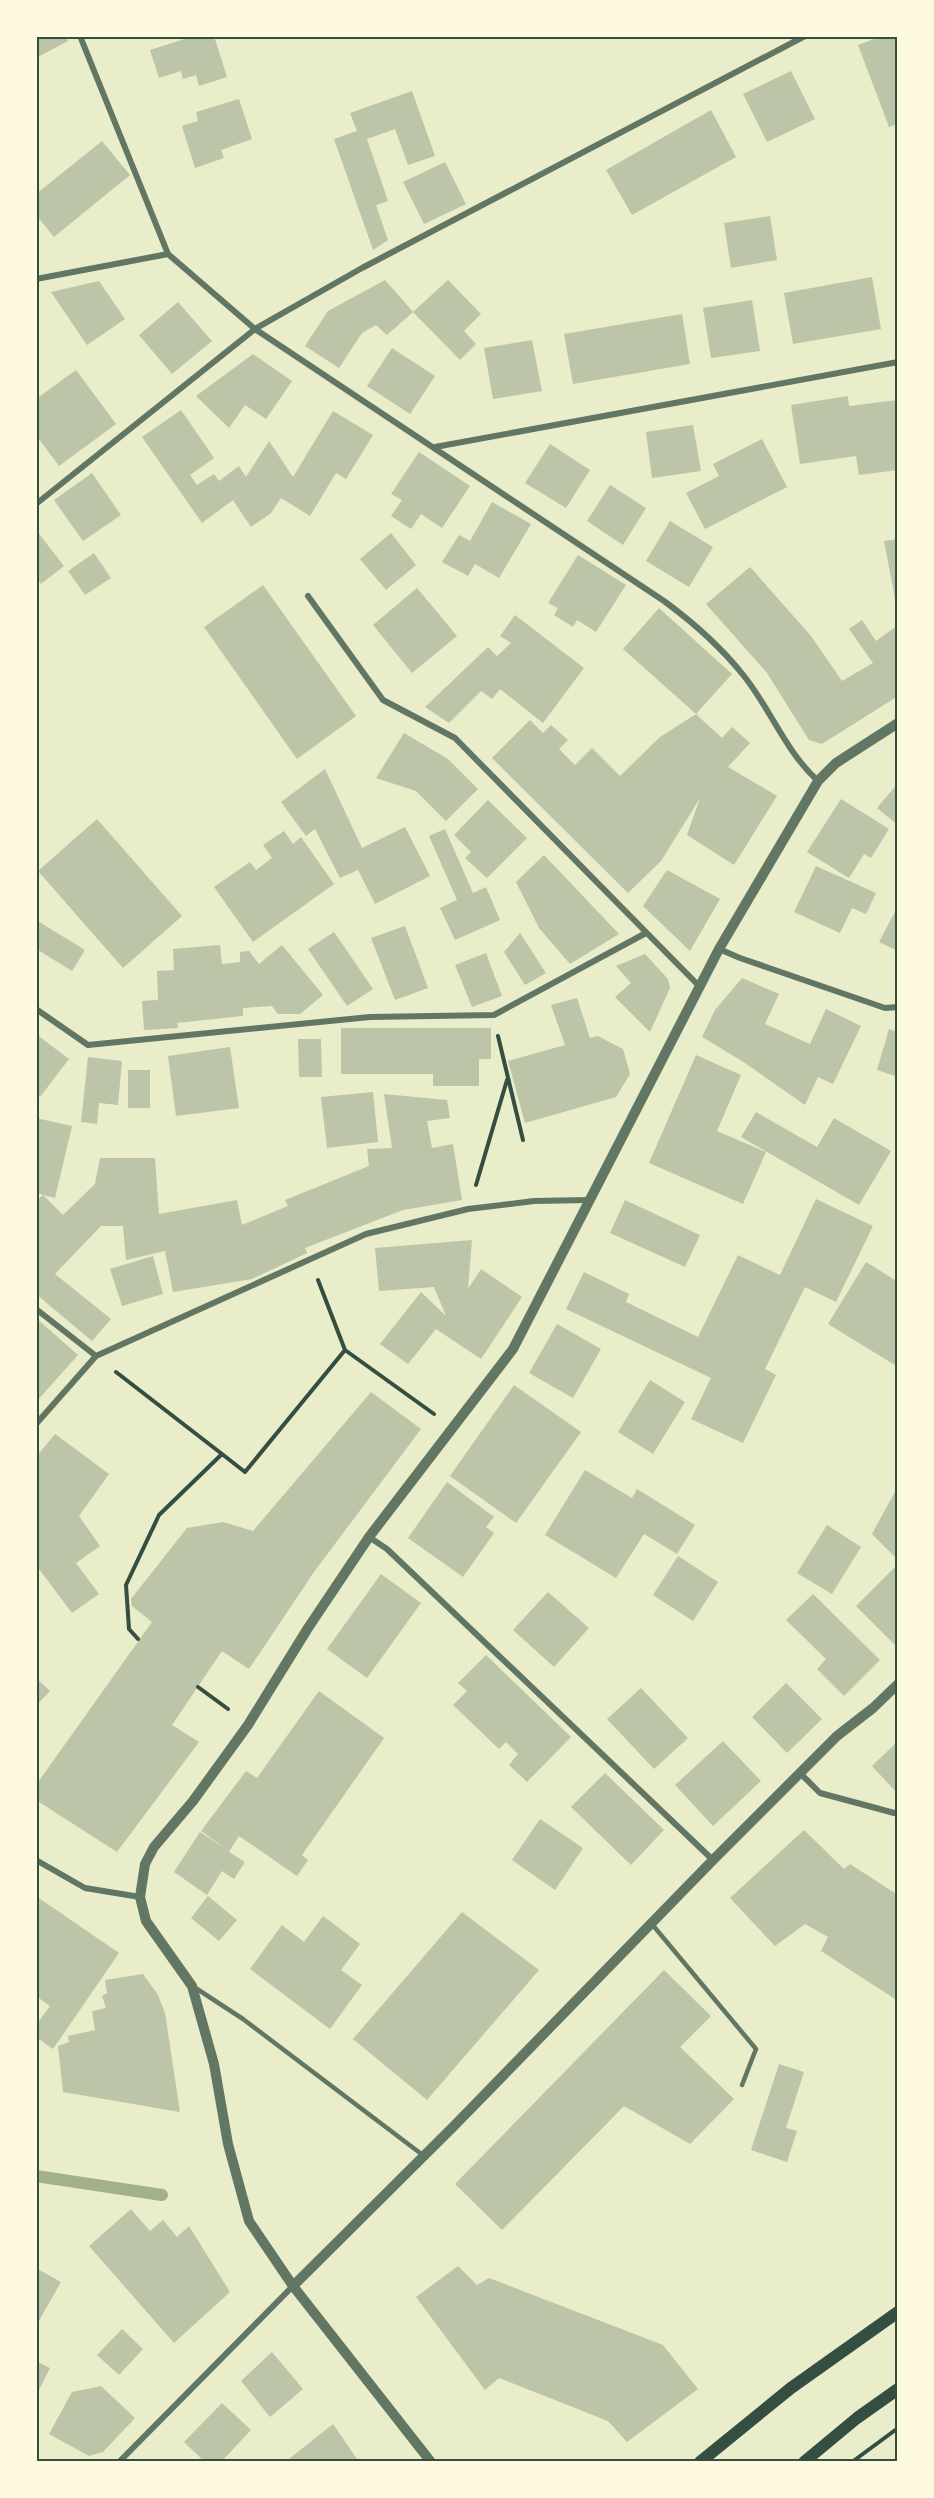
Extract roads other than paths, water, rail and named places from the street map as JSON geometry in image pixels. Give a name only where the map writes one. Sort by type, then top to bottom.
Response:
[{"type":"main road","points":[[700,2462],[791,2388],[898,2312]]},
{"type":"main road","points":[[804,2462],[857,2418],[898,2390]]},
{"type":"street","points":[[80,36],[168,254],[255,329],[664,601],[704,632],[745,676],[803,767],[818,781]]},
{"type":"street","points":[[36,504],[255,329],[362,268],[805,36]]},
{"type":"street","points":[[36,279],[168,254]]},
{"type":"street","points":[[435,447],[898,362]]},
{"type":"street","points":[[308,596],[383,700],[456,738],[700,988]]},
{"type":"street","points":[[431,2462],[293,2286],[249,2221],[228,2144],[214,2064],[192,1986],[146,1921],[140,1897],[145,1864],[154,1847],[193,1800],[248,1725],[308,1628],[369,1537],[513,1349],[719,949],[818,781],[836,763],[898,723]]},
{"type":"street","points":[[36,1009],[88,1045],[370,1017],[494,1015],[646,933]]},
{"type":"street","points":[[719,949],[885,1008],[898,1007]]},
{"type":"street","points":[[36,1424],[96,1356],[366,1234],[468,1209],[534,1201],[588,1200]]},
{"type":"street","points":[[36,1309],[96,1356]]},
{"type":"street","points":[[369,1537],[387,1549],[713,1860]]},
{"type":"street","points":[[119,2462],[837,1736],[873,1708],[898,1684]]},
{"type":"street","points":[[800,1773],[820,1793],[898,1814]]},
{"type":"street","points":[[36,1860],[86,1888],[140,1897]]},
{"type":"lane","points":[[651,1923],[756,2049],[742,2085]]},
{"type":"lane","points":[[192,1986],[243,2019],[424,2156]]},
{"type":"waterway","points":[[36,2176],[162,2195]]}]
